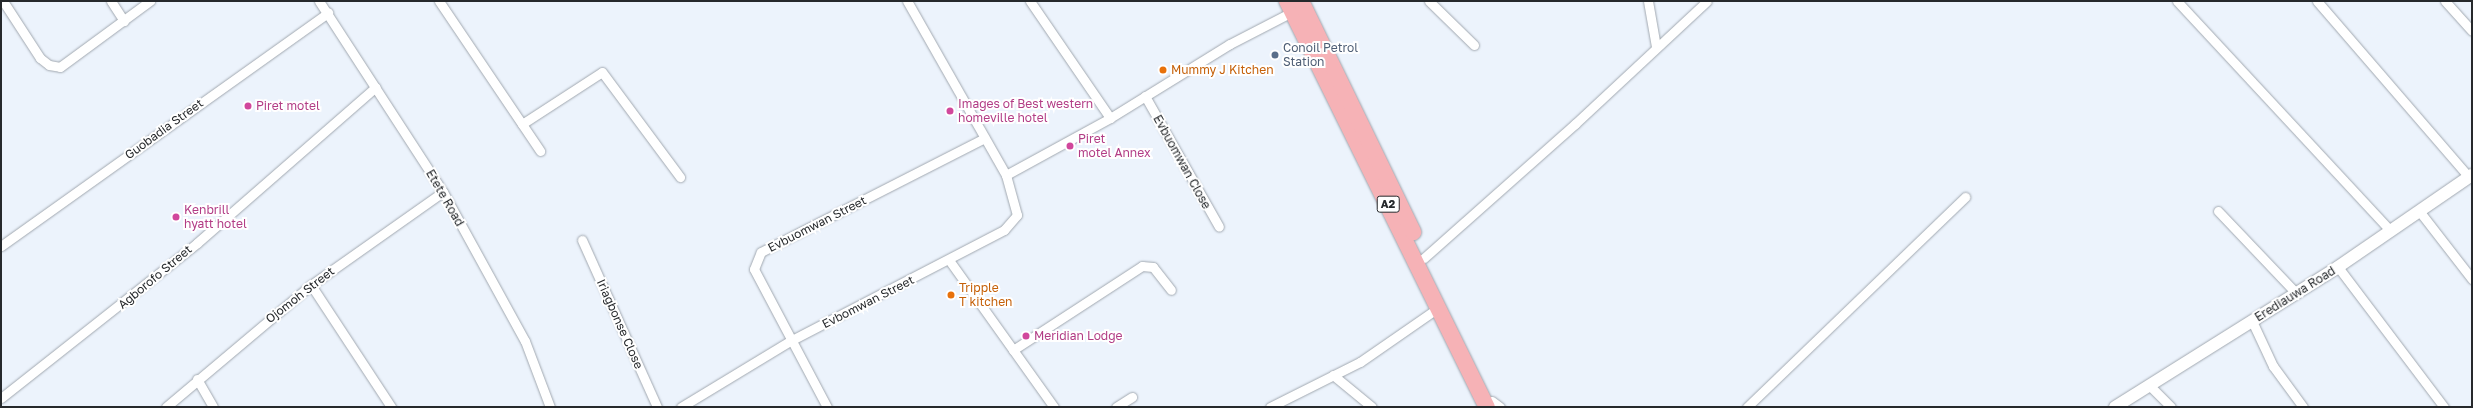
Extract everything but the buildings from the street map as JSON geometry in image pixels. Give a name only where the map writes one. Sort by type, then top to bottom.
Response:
[{"type":"highway","name":"A2","points":[[1293,5],[1424,258],[1494,405]]},
{"type":"highway","name":"A2","points":[[1293,5],[1438,308],[1494,405]]},
{"type":"street","points":[[2,1],[40,58],[49,65],[60,67],[150,1]]},
{"type":"street","points":[[111,1],[124,21]]},
{"type":"street","name":"Etete Road","points":[[319,1],[376,87],[442,192],[525,342],[550,407]]},
{"type":"street","points":[[438,1],[540,152]]},
{"type":"street","name":"Evbomwan Street","points":[[681,407],[790,341],[949,260],[1004,230],[1017,215],[1006,175],[907,1]]},
{"type":"street","points":[[1030,1],[1110,118]]},
{"type":"street","points":[[1429,1],[1474,44]]},
{"type":"street","points":[[1648,1],[1656,47]]},
{"type":"street","points":[[1424,258],[1575,124],[1707,1]]},
{"type":"street","points":[[2177,1],[2391,231]]},
{"type":"street","points":[[2317,1],[2470,176]]},
{"type":"street","points":[[2445,1],[2472,31]]},
{"type":"street","points":[[1006,175],[1110,118],[1293,5]]},
{"type":"street","name":"Guobadia Street","points":[[1,246],[328,13]]},
{"type":"street","points":[[522,124],[602,72],[680,177]]},
{"type":"street","name":"Agborofo Street","points":[[1,398],[197,243],[376,87]]},
{"type":"street","name":"Evbuomwan Close","points":[[1145,96],[1219,227]]},
{"type":"street","name":"Evbuomwan Street","points":[[827,407],[790,341],[754,269],[762,252],[985,138]]},
{"type":"street","name":"Erediauwa Road","points":[[2115,407],[2338,267],[2420,212],[2470,176]]},
{"type":"street","name":"Ojomoh Street","points":[[166,407],[197,379],[311,285],[442,192]]},
{"type":"street","points":[[1747,407],[1965,197]]},
{"type":"street","points":[[2218,211],[2296,292]]},
{"type":"street","points":[[2420,212],[2472,279]]},
{"type":"street","name":"Iriagbonse Close","points":[[582,240],[657,407]]},
{"type":"street","points":[[949,260],[1054,407]]},
{"type":"street","points":[[1013,350],[1142,266],[1153,267],[1171,290]]},
{"type":"street","points":[[2338,267],[2444,407]]},
{"type":"street","points":[[311,285],[392,407]]},
{"type":"street","points":[[1270,407],[1374,353],[1438,308]]},
{"type":"street","points":[[2252,320],[2273,366],[2303,407]]},
{"type":"street","points":[[1334,375],[1372,407]]},
{"type":"street","points":[[197,379],[213,407]]},
{"type":"street","points":[[2149,385],[2172,407]]},
{"type":"street","points":[[1116,407],[1132,398]]},
{"type":"place","name":"Conoil Petrol Station","points":[[1275,55]]},
{"type":"place","name":"Mummy J Kitchen","points":[[1163,70]]},
{"type":"place","name":"Piret motel","points":[[248,106]]},
{"type":"place","name":"Images of Best western homeville hotel","points":[[950,111]]},
{"type":"place","name":"Piret motel Annex","points":[[1070,146]]},
{"type":"place","name":"Kenbrill hyatt hotel","points":[[176,217]]},
{"type":"place","name":"Tripple T kitchen","points":[[951,295]]},
{"type":"place","name":"Meridian Lodge","points":[[1026,336]]}]
